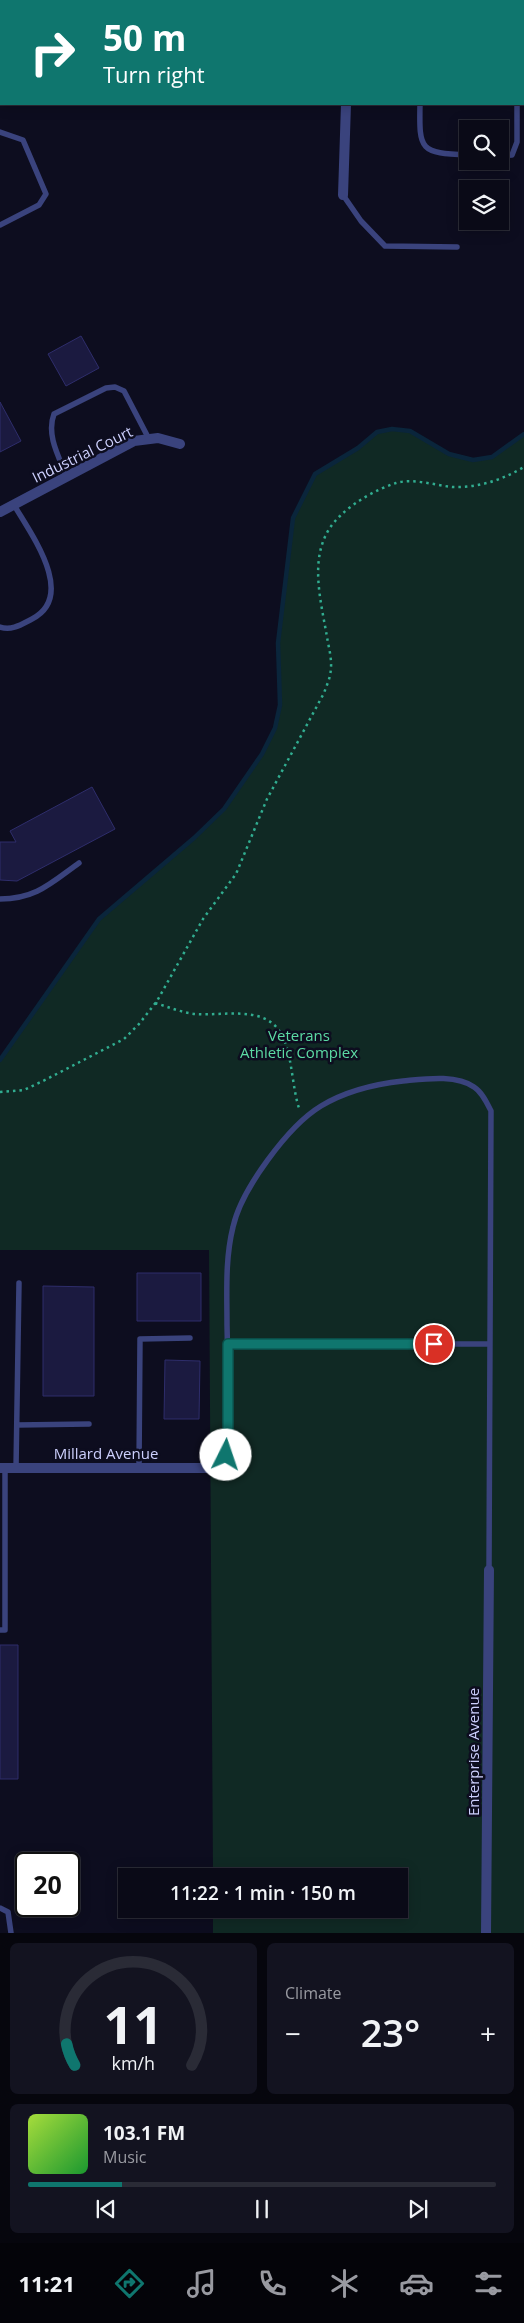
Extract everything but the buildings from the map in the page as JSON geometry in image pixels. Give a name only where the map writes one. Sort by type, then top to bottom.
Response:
[{"type":"street","points":[[343,195],[346,105]]},
{"type":"street","name":"Industrial Court","points":[[0,512],[134,441],[158,438],[180,444]]},
{"type":"street","name":"Millard Avenue","points":[[2,1468],[212,1468]]},
{"type":"street","name":"Enterprise Avenue","points":[[486,1933],[489,1570]]},
{"type":"lane","points":[[420,105],[422,142],[427,150],[437,154],[459,155]]},
{"type":"lane","points":[[509,155],[512,155],[517,142],[517,105]]},
{"type":"lane","points":[[0,132],[23,140],[46,194],[39,205],[0,225]]},
{"type":"lane","points":[[343,195],[361,221],[385,246],[457,247]]},
{"type":"lane","points":[[67,477],[51,435],[50,423],[54,414],[106,388],[115,387],[124,391],[149,439]]},
{"type":"lane","points":[[0,627],[16,627],[42,614],[52,598],[49,570],[14,505]]},
{"type":"lane","points":[[0,899],[18,899],[38,893],[78,863]]},
{"type":"lane","points":[[212,1468],[222,1463],[228,1446],[227,1260],[233,1225],[249,1188],[270,1156],[320,1107],[347,1094],[387,1083],[445,1079],[463,1081],[475,1087],[491,1111],[489,1570]]},
{"type":"lane","points":[[16,1468],[20,1283]]},
{"type":"lane","points":[[139,1468],[140,1338],[190,1338]]},
{"type":"lane","points":[[228,1344],[490,1344]]},
{"type":"lane","points":[[17,1425],[89,1424]]},
{"type":"lane","points":[[0,1630],[5,1630],[2,1556],[2,1468]]},
{"type":"lane","points":[[0,1908],[8,1912],[11,1933]]},
{"type":"path","points":[[0,1092],[24,1090],[124,1039],[155,1003],[202,919],[236,874],[268,799],[324,692],[330,674],[331,656],[320,599],[318,573],[320,550],[329,528],[342,514],[369,496],[397,483],[420,482],[454,487],[479,485],[502,479],[524,468]]},
{"type":"path","points":[[155,1003],[196,1014],[238,1014],[263,1017],[278,1029],[287,1050],[293,1085],[304,1121]]},
{"type":"green space","name":"Veterans Athletic Complex","points":[[392,429],[403,431],[446,452],[469,459],[479,459],[500,451],[524,434],[524,1933],[213,1933],[213,1918],[408,1918],[408,1868],[213,1868],[209,1250],[0,1250],[0,1060],[99,919],[194,838],[224,809],[262,754],[275,728],[280,705],[278,643],[293,518],[315,474],[358,448],[377,432]]},
{"type":"waterway","points":[[0,1060],[99,919],[194,838],[224,809],[262,754],[275,728],[280,705],[278,643],[293,518],[315,474],[358,448],[377,432],[392,429],[410,431],[449,454],[473,460],[492,457],[524,434]]},
{"type":"route","points":[[226,1455],[228,1446],[228,1344],[434,1344]]}]
